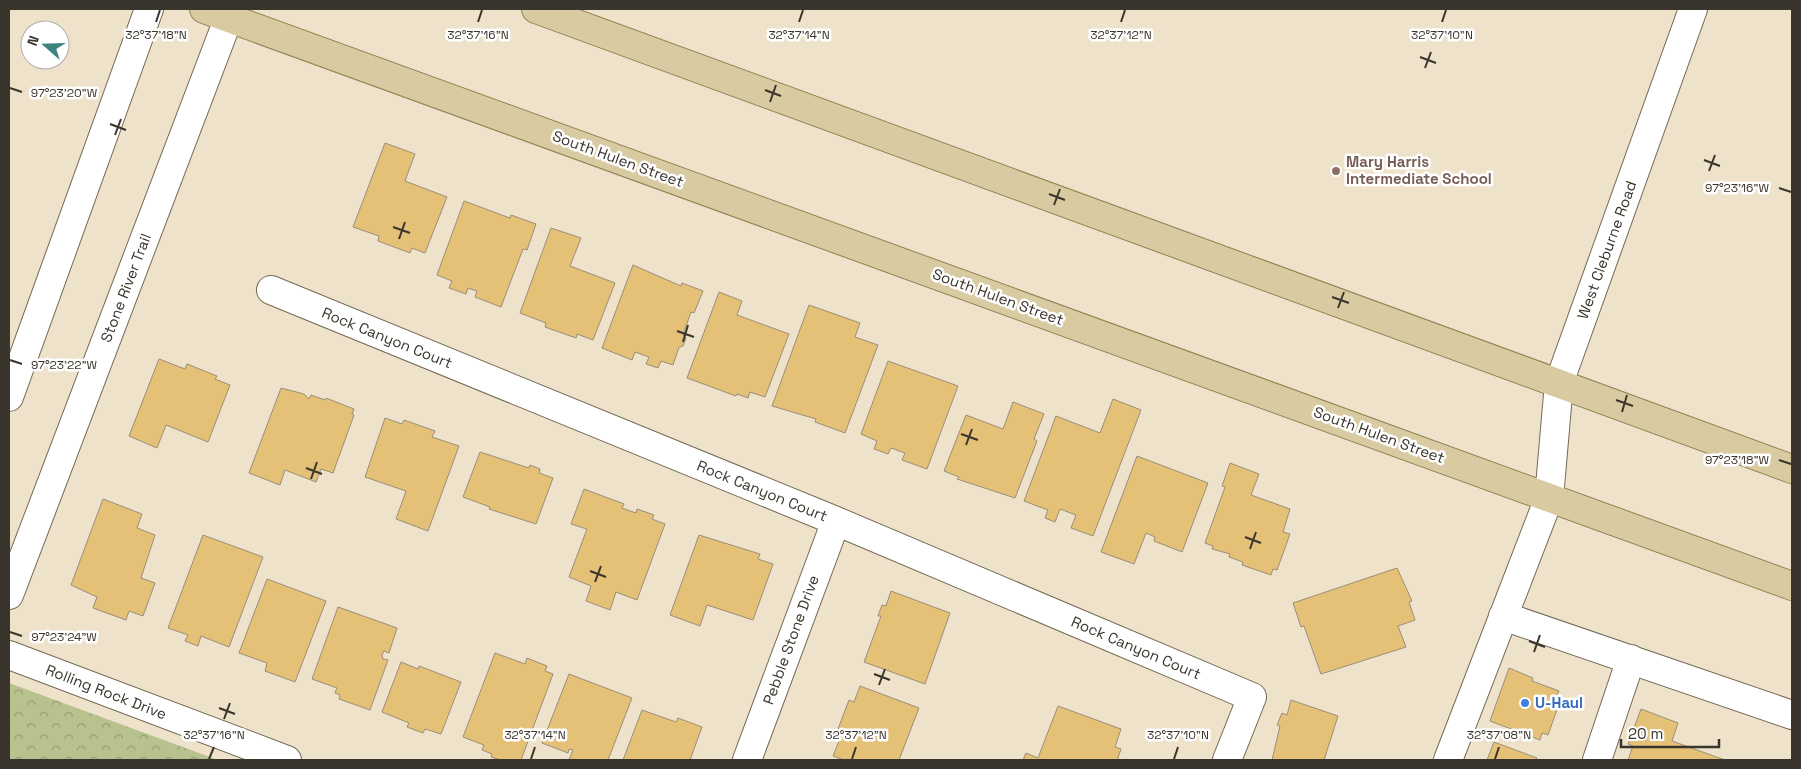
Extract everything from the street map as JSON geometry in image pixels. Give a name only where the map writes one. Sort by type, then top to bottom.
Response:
[{"type":"main road","points":[[536,9],[1792,469]]},
{"type":"main road","name":"South Hulen Street","points":[[221,12],[1792,586]]},
{"type":"street","points":[[9,397],[148,9]]},
{"type":"street","name":"West Cleburne Road","points":[[1448,760],[1548,498],[1559,383],[1693,9]]},
{"type":"street","name":"Stone River Trail","points":[[9,595],[221,12]]},
{"type":"street","name":"Rock Canyon Court","points":[[271,290],[836,521],[1252,696],[1227,760]]},
{"type":"street","name":"Pebble Stone Drive","points":[[747,760],[836,521]]},
{"type":"street","points":[[1503,616],[1792,715]]},
{"type":"street","name":"Rolling Rock Drive","points":[[9,655],[287,760]]},
{"type":"street","points":[[1597,760],[1631,659]]},
{"type":"green space","points":[[9,683],[218,760],[9,760]]},
{"type":"building","points":[[385,143],[415,154],[405,181],[447,197],[425,253],[412,248],[410,253],[378,241],[379,236],[353,227]]},
{"type":"building","points":[[464,201],[510,218],[511,215],[536,224],[527,250],[523,249],[501,307],[475,297],[477,291],[468,288],[466,294],[449,288],[452,281],[437,275]]},
{"type":"building","points":[[551,228],[581,238],[570,266],[615,283],[593,340],[577,334],[576,338],[545,327],[546,323],[520,313]]},
{"type":"building","points":[[633,265],[681,286],[682,283],[703,291],[694,313],[691,312],[683,335],[686,338],[683,346],[679,347],[673,365],[661,361],[658,368],[646,364],[649,357],[635,352],[632,360],[602,348]]},
{"type":"building","points":[[719,292],[742,301],[737,315],[789,334],[765,397],[750,392],[748,398],[737,394],[736,396],[687,378]]},
{"type":"building","points":[[809,305],[860,323],[855,337],[878,345],[845,433],[815,422],[816,419],[772,406]]},
{"type":"building","points":[[159,359],[185,369],[187,364],[217,376],[215,379],[230,385],[208,442],[166,425],[157,448],[129,436]]},
{"type":"building","points":[[888,361],[958,386],[927,469],[902,460],[905,453],[891,448],[888,454],[874,449],[877,441],[861,434]]},
{"type":"building","points":[[281,388],[304,394],[309,399],[311,395],[325,400],[326,398],[354,409],[352,414],[354,415],[333,473],[321,469],[316,482],[285,470],[280,485],[249,473]]},
{"type":"building","points":[[1113,399],[1141,410],[1093,536],[1071,528],[1076,515],[1060,509],[1055,522],[1045,518],[1048,510],[1024,501],[1056,416],[1100,433]]},
{"type":"building","points":[[1013,402],[1044,414],[1034,439],[1037,441],[1015,498],[957,479],[959,477],[944,471],[966,415],[1003,429]]},
{"type":"building","points":[[385,418],[402,424],[404,420],[435,431],[432,437],[459,446],[428,531],[396,519],[406,491],[365,477]]},
{"type":"building","points":[[480,452],[529,468],[530,465],[540,469],[539,473],[553,478],[536,524],[489,509],[490,507],[463,497]]},
{"type":"building","points":[[1137,456],[1208,483],[1182,552],[1154,541],[1155,537],[1146,533],[1134,564],[1101,552]]},
{"type":"building","points":[[1230,463],[1259,474],[1251,495],[1290,509],[1283,532],[1290,534],[1277,570],[1273,569],[1271,575],[1242,565],[1243,562],[1229,557],[1230,554],[1212,549],[1213,546],[1205,543],[1225,487],[1222,486]]},
{"type":"building","points":[[584,489],[624,504],[622,508],[636,513],[637,509],[654,515],[652,519],[665,524],[637,600],[616,592],[610,610],[586,601],[591,586],[569,577],[587,529],[571,524]]},
{"type":"building","points":[[103,499],[142,514],[137,528],[155,535],[141,578],[155,583],[143,616],[129,611],[126,620],[93,608],[97,597],[71,585]]},
{"type":"building","points":[[203,535],[263,557],[229,647],[201,636],[198,646],[185,641],[188,635],[168,628]]},
{"type":"building","points":[[699,535],[760,554],[758,559],[773,564],[753,620],[707,605],[700,626],[670,615]]},
{"type":"building","points":[[1397,568],[1412,601],[1409,602],[1415,620],[1398,626],[1406,647],[1321,674],[1304,626],[1301,627],[1293,603]]},
{"type":"building","points":[[267,579],[326,601],[295,682],[265,671],[267,663],[239,653]]},
{"type":"building","points":[[891,591],[950,613],[925,684],[864,662],[881,616],[878,616],[882,605],[886,606]]},
{"type":"building","points":[[338,607],[397,628],[389,653],[384,651],[382,655],[383,659],[388,660],[370,710],[339,699],[340,695],[335,693],[337,688],[312,679]]},
{"type":"building","points":[[495,653],[525,664],[527,658],[547,666],[545,671],[553,674],[521,760],[501,760],[491,757],[492,754],[482,750],[484,745],[463,737]]},
{"type":"building","points":[[401,662],[418,669],[419,666],[461,682],[441,734],[425,729],[423,733],[407,727],[409,723],[382,712]]},
{"type":"building","name":"U-Haul","points":[[1509,668],[1533,678],[1532,681],[1559,691],[1552,705],[1558,707],[1548,735],[1542,733],[1540,740],[1490,721]]},
{"type":"building","points":[[569,674],[632,698],[608,760],[569,760],[573,750],[569,749],[568,753],[542,743]]},
{"type":"building","points":[[860,686],[919,708],[899,760],[844,760],[833,756],[843,731],[838,729],[849,700],[854,702]]},
{"type":"building","points":[[1291,700],[1338,716],[1324,760],[1272,760],[1280,726],[1277,725],[1282,713],[1287,715]]},
{"type":"building","points":[[1058,706],[1121,729],[1115,747],[1121,749],[1119,760],[1023,760],[1026,753],[1038,758]]},
{"type":"building","points":[[1641,709],[1678,723],[1672,741],[1725,760],[1628,760],[1633,746],[1628,744]]},
{"type":"building","points":[[642,710],[676,722],[678,718],[702,727],[690,760],[623,760]]},
{"type":"building","points":[[1494,742],[1537,758],[1536,760],[1487,760]]},
{"type":"place","name":"Mary Harris Intermediate School","points":[[1336,171]]},
{"type":"place","name":"U-Haul","points":[[1525,703]]}]
